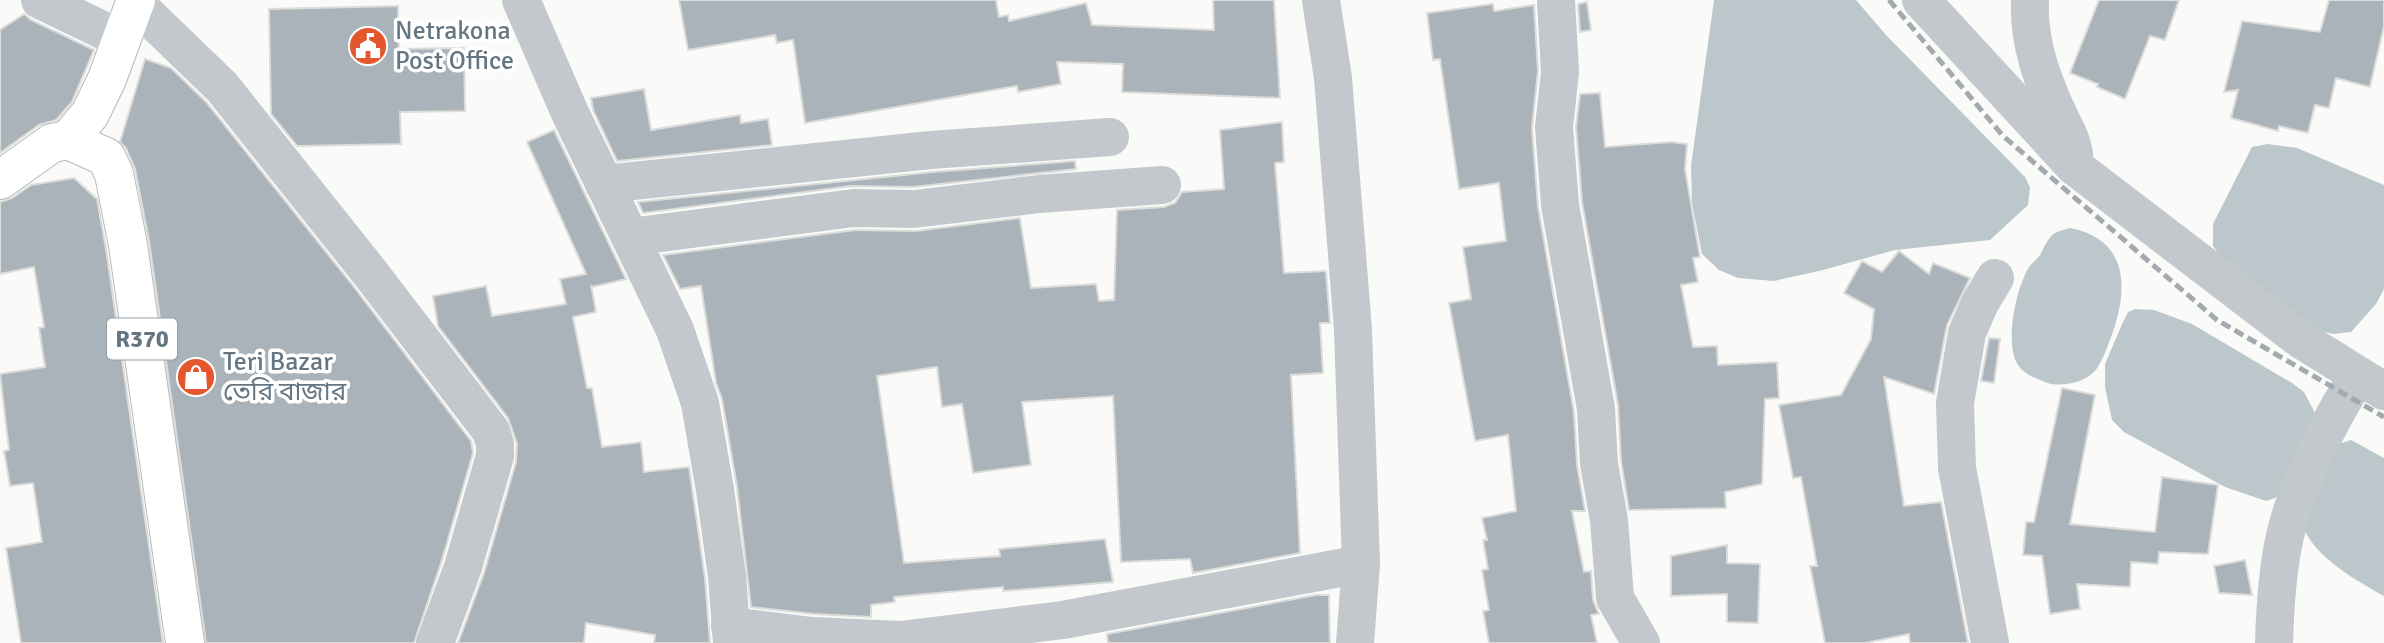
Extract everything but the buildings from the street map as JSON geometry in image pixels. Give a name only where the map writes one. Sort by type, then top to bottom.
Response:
[{"type":"main road","points":[[0,180],[52,143],[68,140],[90,114],[107,79],[136,1]]},
{"type":"main road","name":"R370","points":[[68,140],[106,158],[114,174],[128,245],[185,643]]},
{"type":"street","points":[[40,0],[121,38]]},
{"type":"street","points":[[521,0],[570,113],[676,330],[700,403],[727,576],[731,634],[900,640],[1063,620],[1361,564]]},
{"type":"street","points":[[1321,0],[1333,78],[1353,330],[1361,564],[1355,643]]},
{"type":"street","points":[[1921,0],[2075,167],[2300,339],[2371,383],[2308,468],[2285,535],[2276,593],[2274,643]]},
{"type":"street","points":[[2030,0],[2029,19],[2038,68],[2072,141],[2075,167]]},
{"type":"street","points":[[136,1],[222,87],[491,431],[495,456],[463,567],[435,643]]},
{"type":"street","points":[[1556,1],[1560,72],[1554,127],[1560,205],[1596,409],[1599,464],[1609,520],[1615,598],[1641,643]]},
{"type":"street","points":[[604,184],[931,150],[1110,137]]},
{"type":"street","points":[[630,237],[854,208],[914,209],[1039,194],[1162,185]]},
{"type":"street","points":[[1990,643],[1957,468],[1955,403],[1967,332],[1994,278]]},
{"type":"shaded area","points":[[1714,0],[1856,0],[1886,35],[2025,177],[2030,187],[2028,205],[1990,240],[1895,250],[1774,281],[1738,278],[1719,270],[1702,254],[1692,203],[1691,166]]},
{"type":"shaded area","points":[[2267,144],[2297,148],[2384,185],[2384,289],[2376,304],[2351,332],[2333,334],[2315,329],[2228,267],[2213,246],[2213,224],[2252,147]]},
{"type":"shaded area","points":[[2070,228],[2089,234],[2104,243],[2114,255],[2119,269],[2120,302],[2117,319],[2095,371],[2078,381],[2051,384],[2027,374],[2018,365],[2012,344],[2013,316],[2029,267],[2053,235]]},
{"type":"shaded area","points":[[2135,309],[2154,310],[2192,324],[2304,392],[2316,415],[2283,491],[2275,498],[2266,501],[2225,487],[2124,432],[2112,420],[2105,387],[2105,364],[2128,312]]},
{"type":"shaded area","points":[[2351,440],[2384,458],[2384,596],[2324,556],[2307,535],[2302,523],[2333,446]]},
{"type":"railway","points":[[1889,0],[2003,136],[2217,320],[2384,417]]},
{"type":"place","name":"Netrakona Post Office","points":[[368,46]]},
{"type":"place","name":"Teri Bazar তেরি বাজার","points":[[196,377]]}]
